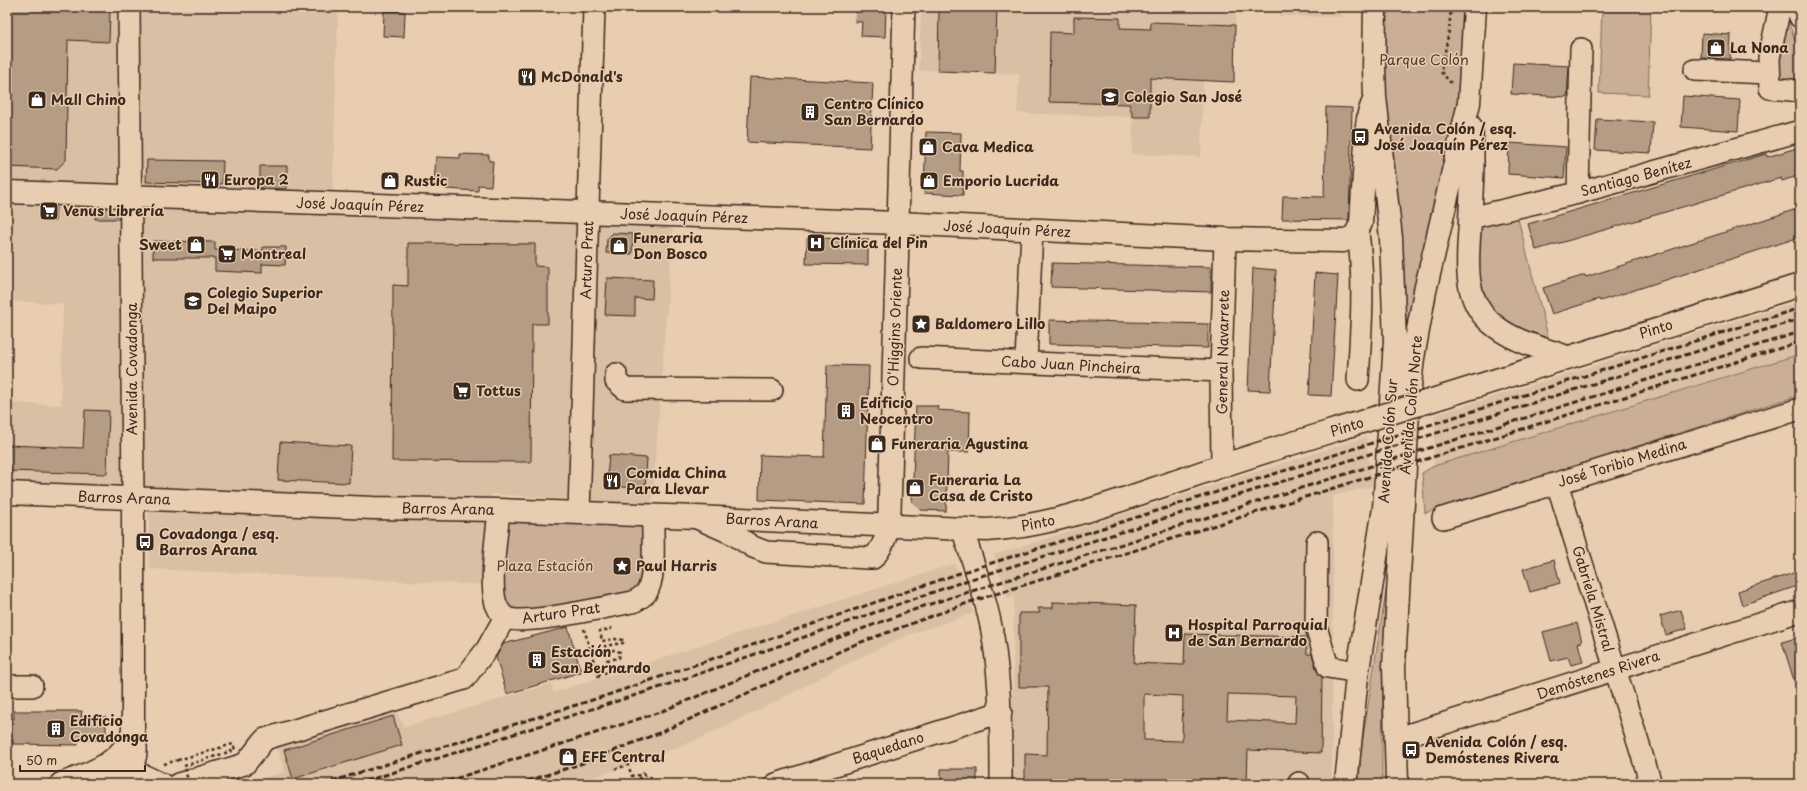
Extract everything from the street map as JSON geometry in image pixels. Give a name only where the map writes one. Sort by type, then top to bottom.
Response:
[{"type":"main road","name":"Avenida Colón Sur","points":[[1346,784],[1358,672],[1384,508],[1395,341],[1391,238],[1375,97],[1375,7]]},
{"type":"main road","name":"Avenida Colón Norte","points":[[1397,784],[1394,666],[1405,441],[1412,358],[1425,291],[1469,103],[1475,7]]},
{"type":"main road","name":"Avenida Colón Sur","points":[[1358,233],[1362,218],[1368,113],[1375,97]]},
{"type":"main road","points":[[1469,103],[1472,141],[1468,257],[1469,282],[1475,303],[1481,313],[1500,330],[1510,336],[1567,357]]},
{"type":"main road","name":"José Joaquín Pérez","points":[[7,192],[898,223],[1225,239],[1343,241],[1353,238],[1358,233]]},
{"type":"main road","name":"O'Higgins Oriente","points":[[888,527],[898,223]]},
{"type":"main road","name":"Pinto","points":[[888,527],[963,531],[1002,529],[1041,524],[1100,507],[1222,466],[1800,285]]},
{"type":"main road","name":"Barros Arana","points":[[7,493],[373,508],[499,510],[696,517],[888,527]]},
{"type":"main road","name":"Avenida Covadonga","points":[[130,769],[136,756],[136,740],[134,731],[133,498]]},
{"type":"main road","points":[[61,784],[96,770],[114,760],[127,747],[134,731]]},
{"type":"main road","points":[[112,784],[130,769]]},
{"type":"street","name":"Avenida Covadonga","points":[[129,7],[133,498]]},
{"type":"street","name":"Arturo Prat","points":[[580,513],[594,7]]},
{"type":"street","name":"O'Higgins Oriente","points":[[898,223],[904,7]]},
{"type":"street","points":[[1780,7],[1769,58],[1770,88],[1800,91]]},
{"type":"street","points":[[1797,7],[1800,17]]},
{"type":"street","points":[[1578,193],[1581,48]]},
{"type":"street","points":[[1695,70],[1769,74]]},
{"type":"street","name":"Santiago Benítez","points":[[1470,218],[1578,193],[1800,131]]},
{"type":"street","points":[[1026,362],[1032,230]]},
{"type":"street","name":"Avenida Colón Sur","points":[[1358,233],[1362,266],[1362,315],[1358,380]]},
{"type":"street","name":"General Navarrete","points":[[1222,466],[1221,371],[1225,239]]},
{"type":"street","name":"Cabo Juan Pincheira","points":[[921,358],[1221,371]]},
{"type":"street","points":[[583,372],[668,376]]},
{"type":"street","points":[[616,374],[616,381],[625,389],[772,390]]},
{"type":"street","name":"José Toribio Medina","points":[[1443,518],[1800,409]]},
{"type":"street","name":"Gabriela Mistral","points":[[1557,483],[1651,784]]},
{"type":"street","name":"Arturo Prat","points":[[499,510],[494,590],[497,605],[505,617],[517,620],[529,620],[633,602],[640,599],[646,593],[651,579],[652,516]]},
{"type":"street","points":[[696,517],[733,534],[753,547],[766,552],[853,557],[873,558],[885,542],[888,527]]},
{"type":"street","points":[[963,531],[989,620],[1001,712],[1001,784]]},
{"type":"street","points":[[1317,542],[1316,627],[1318,638],[1328,667],[1358,672]]},
{"type":"street","name":"Demóstenes Rivera","points":[[1395,739],[1800,611]]},
{"type":"street","points":[[178,784],[245,764],[265,739],[464,678],[487,649],[505,617]]},
{"type":"street","points":[[7,686],[32,686]]},
{"type":"street","name":"Baquedano","points":[[776,784],[1001,712]]},
{"type":"street","points":[[130,769],[162,784]]},
{"type":"path","points":[[1451,7],[1449,31],[1441,72],[1469,103]]},
{"type":"path","points":[[585,632],[598,675],[610,671],[607,660],[619,658],[620,652],[614,650],[606,651],[605,646],[623,643],[624,640],[615,639],[602,641],[600,631],[611,629],[610,623]]},
{"type":"path","points":[[178,760],[233,744],[235,750],[184,766],[189,784]]},
{"type":"path","points":[[615,769],[628,765],[632,776],[636,777],[644,772],[646,774],[635,781],[636,784],[651,777],[653,779],[648,784]]},
{"type":"shaded area","points":[[7,7],[338,7],[332,214],[673,226],[652,505],[491,494],[488,585],[150,569],[148,488],[7,483],[7,403],[61,405],[63,304],[7,301]]},
{"type":"shaded area","name":"Colegio San José","points":[[921,7],[1236,7],[1234,82],[1203,81],[1201,157],[1132,154],[1133,117],[1017,113],[1019,74],[919,70]]},
{"type":"shaded area","points":[[1279,7],[1341,7],[1341,17],[1279,16]]},
{"type":"shaded area","points":[[1800,301],[1800,353],[1434,466],[1435,415]]},
{"type":"shaded area","name":"Hospital Parroquial de San Bernardo","points":[[1366,437],[1371,476],[1374,486],[1333,496],[1332,784],[1012,784],[1014,597],[1008,598],[994,555]]},
{"type":"shaded area","points":[[954,564],[965,581],[973,613],[908,635],[838,668],[785,697],[701,738],[639,762],[596,776],[599,784],[245,784],[285,772],[277,746],[396,711],[404,727],[551,684],[553,693]]},
{"type":"green space","name":"Parque Colón","points":[[1385,7],[1465,7],[1461,93],[1413,305],[1407,327],[1404,328],[1383,77]]},
{"type":"green space","points":[[1602,7],[1651,7],[1648,95],[1599,93]]},
{"type":"green space","points":[[1783,7],[1800,54],[1800,83],[1779,77],[1779,28]]},
{"type":"green space","points":[[1517,215],[1550,344],[1510,327],[1486,308],[1475,280],[1477,225]]},
{"type":"green space","points":[[1800,354],[1800,395],[1425,513],[1422,473],[1434,466]]},
{"type":"green space","name":"Plaza Estación","points":[[504,519],[644,527],[645,568],[639,585],[628,594],[530,613],[516,612],[508,604],[504,595],[502,582],[501,554]]},
{"type":"green space","points":[[1387,584],[1382,734],[1382,784],[1359,784],[1361,750]]},
{"type":"building","name":"Mall Chino","points":[[7,7],[110,10],[109,42],[68,40],[66,160],[57,169],[7,167]]},
{"type":"building","points":[[856,7],[886,7],[885,37],[861,36],[862,22],[855,22]]},
{"type":"building","points":[[967,7],[997,7],[995,73],[938,71],[939,8],[967,9]]},
{"type":"building","points":[[384,11],[405,12],[404,37],[383,36]]},
{"type":"building","points":[[1074,17],[1120,18],[1120,28],[1151,29],[1150,22],[1235,25],[1234,82],[1150,78],[1150,117],[1133,117],[1129,104],[1049,102],[1050,32],[1074,33]]},
{"type":"building","name":"La Nona","points":[[1702,33],[1731,35],[1730,59],[1701,58]]},
{"type":"building","points":[[1513,63],[1569,66],[1567,97],[1511,94]]},
{"type":"building","name":"Centro Clínico San Bernardo","points":[[750,77],[873,83],[870,148],[747,142]]},
{"type":"building","points":[[1683,96],[1740,100],[1738,131],[1681,127]]},
{"type":"building","points":[[1326,107],[1352,108],[1349,220],[1282,219],[1283,196],[1324,197]]},
{"type":"building","points":[[1597,119],[1653,122],[1651,153],[1595,150]]},
{"type":"building","points":[[926,132],[961,133],[960,171],[963,171],[963,195],[924,193]]},
{"type":"building","points":[[1509,143],[1566,147],[1564,178],[1508,174]]},
{"type":"building","points":[[1800,147],[1800,175],[1782,181],[1781,178],[1536,250],[1528,224],[1766,154],[1767,157]]},
{"type":"building","points":[[460,154],[489,155],[489,161],[493,161],[491,186],[478,185],[478,191],[446,189],[447,185],[434,184],[436,157],[460,158]]},
{"type":"building","points":[[147,160],[223,161],[222,184],[146,182]]},
{"type":"building","points":[[260,166],[287,166],[287,189],[260,188]]},
{"type":"building","name":"Venus Librería","points":[[43,206],[56,206],[55,221],[43,221]]},
{"type":"building","points":[[95,208],[110,208],[119,219],[95,219]]},
{"type":"building","points":[[1800,208],[1800,237],[1600,301],[1599,299],[1552,314],[1543,288],[1585,275],[1586,277]]},
{"type":"building","name":"Funeraria Don Bosco","points":[[613,233],[633,234],[632,254],[606,253],[607,239]]},
{"type":"building","points":[[807,238],[868,239],[868,265],[806,264]]},
{"type":"building","points":[[153,241],[215,242],[215,250],[263,251],[263,247],[286,247],[285,265],[262,264],[262,273],[215,271],[215,258],[153,258]]},
{"type":"building","name":"Tottus","points":[[408,243],[535,244],[535,266],[548,267],[548,324],[532,324],[531,462],[392,461],[393,285],[408,286]]},
{"type":"building","points":[[1052,263],[1211,267],[1211,292],[1051,287]]},
{"type":"building","points":[[1253,268],[1276,270],[1270,391],[1248,390]]},
{"type":"building","points":[[1315,273],[1338,275],[1331,396],[1309,395]]},
{"type":"building","points":[[607,278],[653,280],[652,299],[635,298],[635,316],[605,315]]},
{"type":"building","points":[[1049,320],[1208,324],[1208,348],[1049,344]]},
{"type":"building","name":"Edificio Neocentro","points":[[827,365],[869,366],[865,504],[759,500],[760,455],[824,457]]},
{"type":"building","points":[[916,406],[938,406],[937,410],[970,412],[969,452],[948,452],[946,511],[920,510],[912,502]]},
{"type":"building","points":[[85,410],[109,411],[107,474],[7,471],[7,445],[83,448]]},
{"type":"building","points":[[280,442],[351,446],[349,483],[278,480]]},
{"type":"building","points":[[609,455],[647,458],[645,489],[612,486],[607,478]]},
{"type":"building","points":[[1554,560],[1560,583],[1530,592],[1523,569]]},
{"type":"building","points":[[1800,571],[1800,585],[1742,605],[1738,591]]},
{"type":"building","points":[[1053,602],[1136,605],[1134,663],[1184,665],[1185,634],[1306,637],[1307,654],[1312,654],[1317,671],[1322,677],[1321,753],[1248,750],[1247,784],[1025,784],[1025,754],[1047,755],[1048,687],[1019,687],[1019,613],[1040,613],[1038,608],[1053,608]],"holes":[[[1144,694],[1183,696],[1182,741],[1144,740]],[[1228,694],[1296,696],[1295,723],[1227,720]]]},
{"type":"building","points":[[1681,610],[1687,629],[1666,635],[1660,616]]},
{"type":"building","points":[[1577,623],[1582,642],[1578,643],[1583,662],[1571,665],[1568,657],[1551,661],[1543,632]]},
{"type":"building","name":"Estación San Bernardo","points":[[568,627],[581,672],[507,694],[496,657],[503,644]]},
{"type":"building","points":[[1800,637],[1800,689],[1797,690],[1782,642]]},
{"type":"building","name":"Edificio Covadonga","points":[[14,711],[82,711],[81,717],[106,717],[106,740],[78,740],[78,745],[13,744],[13,740],[7,740],[7,719],[14,719]]},
{"type":"building","points":[[393,716],[402,745],[293,779],[284,750]]},
{"type":"building","points":[[941,769],[977,769],[977,784],[941,784]]},
{"type":"railway","points":[[323,784],[602,697],[960,573],[1800,308]]},
{"type":"railway","points":[[357,784],[655,689],[965,581],[1800,319]]},
{"type":"railway","points":[[439,784],[660,712],[832,640],[927,605],[1800,332]]},
{"type":"railway","points":[[519,784],[580,764],[659,733],[856,644],[970,602],[1800,342]]},
{"type":"place","name":"La Nona","points":[[1716,48]]},
{"type":"place","name":"McDonald's","points":[[527,77]]},
{"type":"place","name":"Colegio San José","points":[[1110,97]]},
{"type":"place","name":"Mall Chino","points":[[37,100]]},
{"type":"place","name":"Centro Clínico San Bernardo","points":[[810,112]]},
{"type":"place","name":"Avenida Colón / esq. José Joaquín Pérez","points":[[1360,137]]},
{"type":"place","name":"Cava Medica","points":[[928,147]]},
{"type":"place","name":"Europa 2","points":[[210,180]]},
{"type":"place","name":"Rustic","points":[[390,181]]},
{"type":"place","name":"Emporio Lucrida","points":[[929,181]]},
{"type":"place","name":"Venus Librería","points":[[49,211]]},
{"type":"place","name":"Clínica del Pin","points":[[816,243]]},
{"type":"place","name":"Sweet","points":[[196,245]]},
{"type":"place","name":"Funeraria Don Bosco","points":[[619,246]]},
{"type":"place","name":"Montreal","points":[[227,254]]},
{"type":"place","name":"Colegio Superior Del Maipo","points":[[193,301]]},
{"type":"place","name":"Baldomero Lillo","points":[[921,324]]},
{"type":"place","name":"Tottus","points":[[462,391]]},
{"type":"place","name":"Edificio Neocentro","points":[[846,411]]},
{"type":"place","name":"Funeraria Agustina","points":[[877,444]]},
{"type":"place","name":"Comida China Para Llevar","points":[[612,481]]},
{"type":"place","name":"Funeraria La Casa de Cristo","points":[[915,488]]},
{"type":"place","name":"Covadonga / esq. Barros Arana","points":[[145,542]]},
{"type":"place","name":"Paul Harris","points":[[622,566]]},
{"type":"place","name":"Hospital Parroquial de San Bernardo","points":[[1174,633]]},
{"type":"place","name":"Estación San Bernardo","points":[[537,660]]},
{"type":"place","name":"Edificio Covadonga","points":[[56,729]]},
{"type":"place","name":"Avenida Colón / esq. Demóstenes Rivera","points":[[1411,750]]},
{"type":"place","name":"EFE Central","points":[[568,757]]}]
